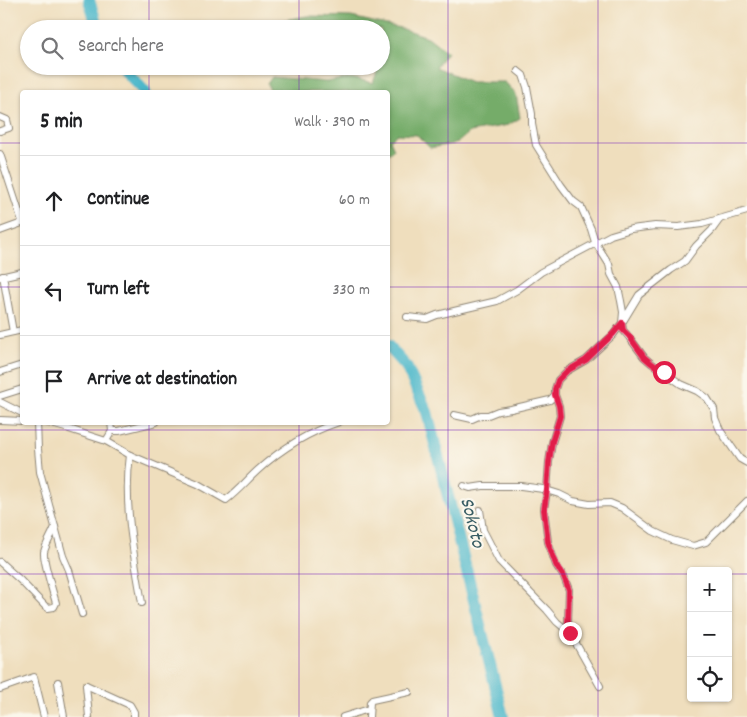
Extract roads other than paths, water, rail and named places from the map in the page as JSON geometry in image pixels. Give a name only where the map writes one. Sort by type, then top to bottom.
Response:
[{"type":"street","points":[[518,71],[523,75],[528,93],[536,145],[573,201],[581,207],[596,242],[609,264],[611,274],[618,287],[623,312],[623,330],[651,363],[681,384],[708,398],[720,430],[740,459],[747,463]]},
{"type":"street","points":[[0,117],[7,120],[9,128],[0,131]]},
{"type":"street","points":[[0,154],[20,216]]},
{"type":"street","points":[[407,317],[427,319],[497,301],[517,290],[541,272],[610,235],[631,229],[655,226],[678,227],[702,224],[747,211]]},
{"type":"street","points":[[600,686],[570,633],[568,623],[569,590],[564,577],[556,565],[548,536],[544,510],[552,442],[560,416],[555,389],[558,380],[567,371],[586,360],[613,334],[639,295],[685,261],[720,219]]},
{"type":"street","points":[[0,231],[20,223]]},
{"type":"street","points":[[12,332],[1,276],[20,272]]},
{"type":"street","points":[[0,335],[20,330]]},
{"type":"street","points":[[0,372],[20,366]]},
{"type":"street","points":[[0,396],[20,390]]},
{"type":"street","points":[[454,415],[472,418],[488,415],[498,411],[550,400],[555,395]]},
{"type":"street","points":[[0,402],[20,412]]},
{"type":"street","points":[[0,420],[20,421]]},
{"type":"street","points":[[37,425],[40,472],[63,556],[82,614]]},
{"type":"street","points":[[55,425],[106,442],[130,455],[198,484],[226,500],[259,469],[290,445],[332,425]]},
{"type":"street","points":[[106,442],[112,431],[111,425]]},
{"type":"street","points":[[112,431],[144,425]]},
{"type":"street","points":[[130,455],[128,465],[128,507],[142,603]]},
{"type":"street","points":[[464,486],[470,488],[521,486],[547,490],[573,501],[589,504],[610,503],[622,508],[653,531],[672,540],[693,546],[706,542],[747,501]]},
{"type":"street","points":[[480,510],[483,530],[500,560],[557,622],[570,633]]},
{"type":"street","points":[[0,562],[45,606],[48,608],[54,607],[56,602],[44,559],[45,551],[55,527]]},
{"type":"street","points":[[0,689],[34,677],[44,717]]},
{"type":"street","points":[[58,682],[64,717]]},
{"type":"street","points":[[90,717],[86,685],[130,705],[134,717]]},
{"type":"street","points":[[369,717],[370,702],[374,699],[409,692]]},
{"type":"street","points":[[343,717],[370,709]]},
{"type":"waterway","name":"Sokoto","points":[[89,0],[95,20]]},
{"type":"waterway","name":"Sokoto","points":[[129,75],[143,90]]},
{"type":"waterway","name":"Sokoto","points":[[390,348],[406,366],[427,412],[503,717]]}]
